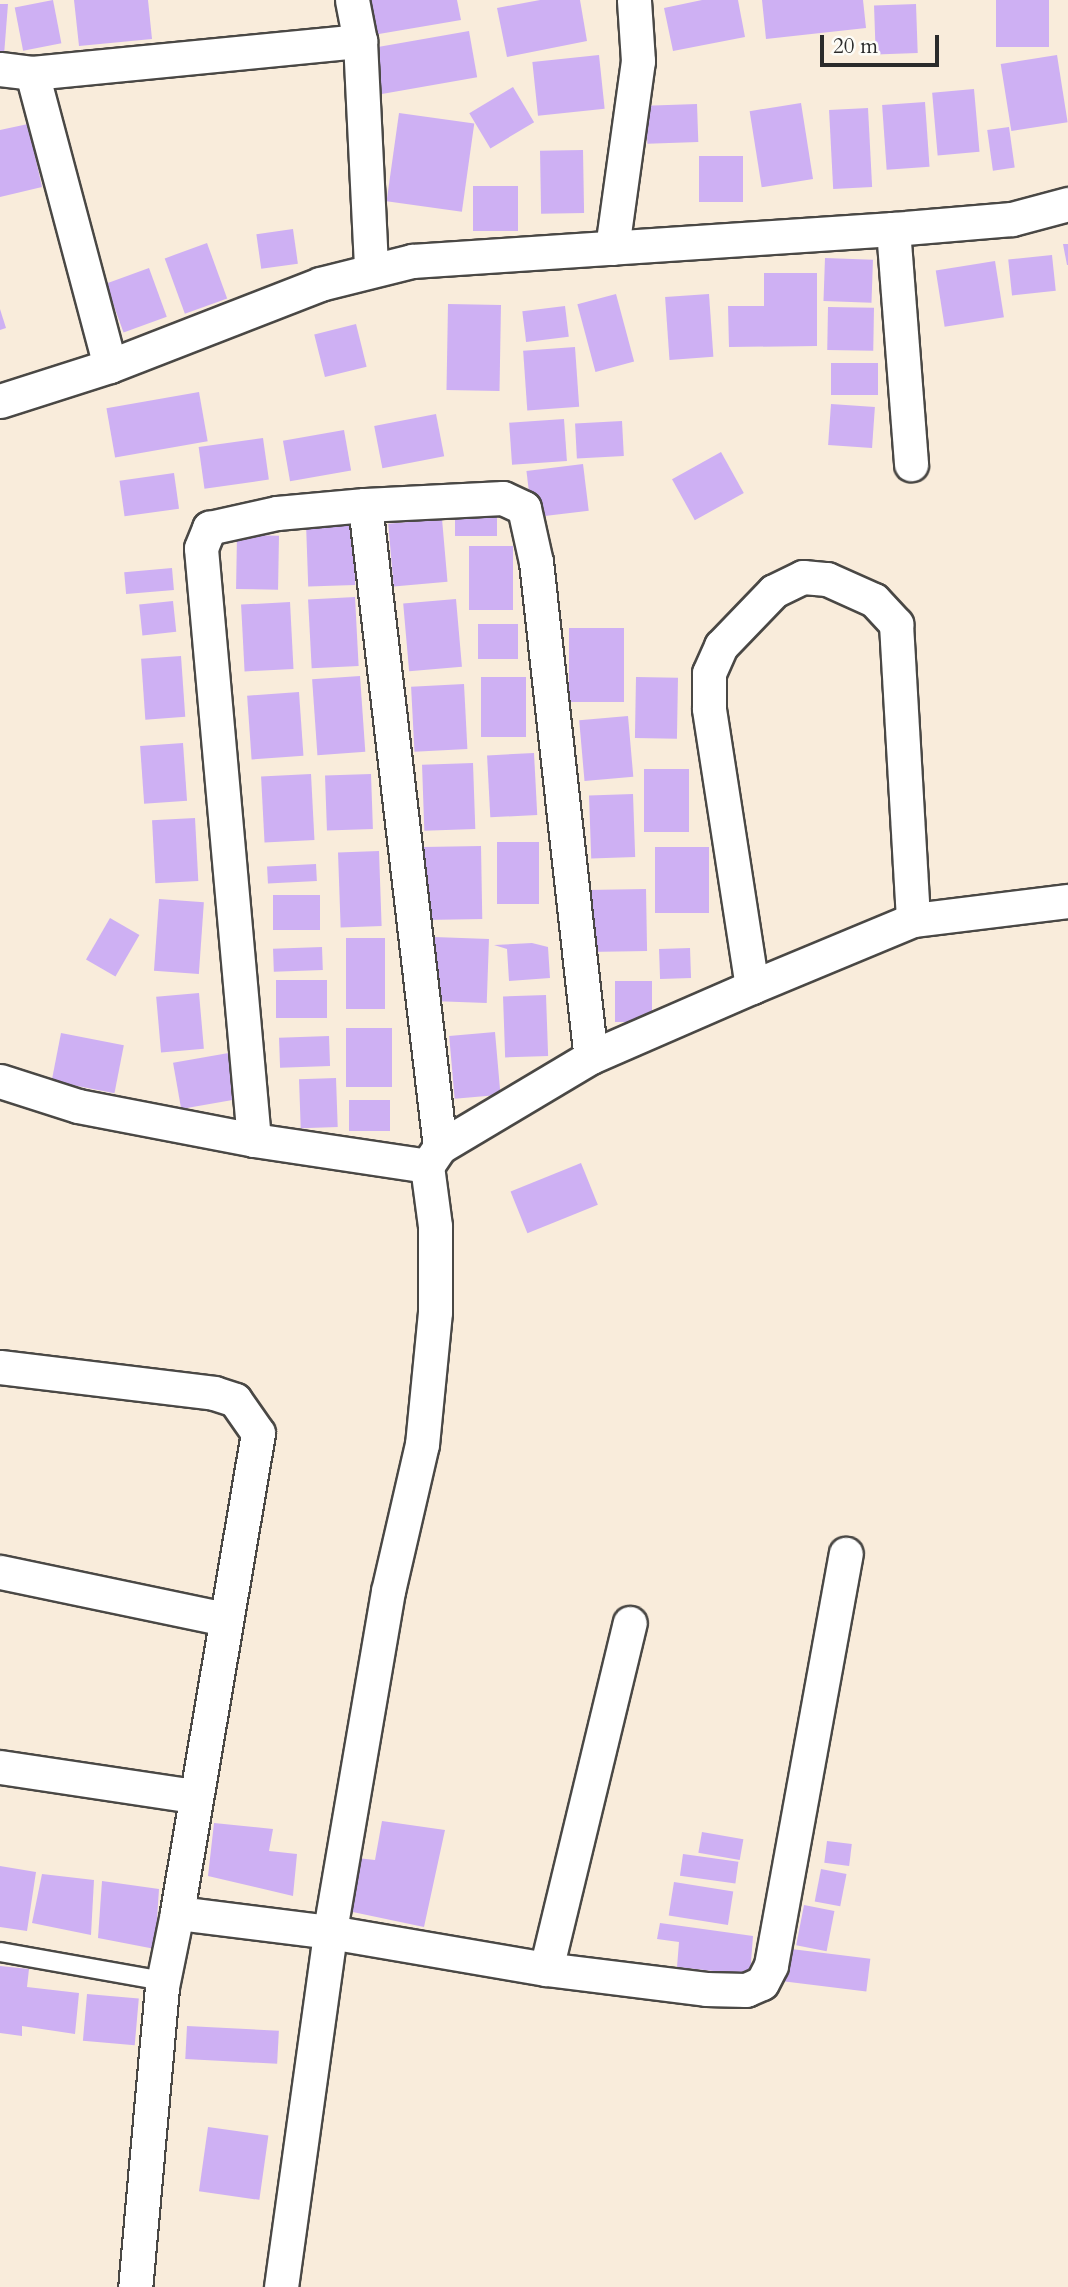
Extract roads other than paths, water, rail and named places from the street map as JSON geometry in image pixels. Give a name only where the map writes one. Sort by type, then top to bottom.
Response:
[{"type":"street","points":[[352,0],[360,41],[371,270]]},
{"type":"street","points":[[612,248],[638,61],[634,0]]},
{"type":"street","points":[[110,366],[16,71],[360,41]]},
{"type":"street","points":[[0,401],[110,366],[320,284],[412,261],[1012,219],[1068,204]]},
{"type":"street","points":[[894,229],[911,464]]},
{"type":"street","points":[[254,1140],[203,536],[209,528],[277,513],[365,505],[503,498],[524,508],[536,562],[591,1057]]},
{"type":"street","points":[[281,2287],[330,1932],[388,1591],[422,1444],[435,1312],[433,1156],[365,505]]},
{"type":"street","points":[[752,987],[709,708],[709,673],[721,646],[774,591],[803,578],[827,579],[874,600],[896,624],[913,920]]},
{"type":"street","points":[[0,1081],[78,1106],[254,1140],[433,1156],[591,1057],[913,920],[1068,901]]},
{"type":"street","points":[[0,1367],[195,1389],[235,1400],[249,1416],[258,1433],[177,1913],[163,1981],[135,2287]]},
{"type":"street","points":[[177,1913],[330,1932],[546,1969],[706,1989],[746,1990],[762,1983],[771,1965],[846,1554]]},
{"type":"street","points":[[0,1572],[225,1619]]},
{"type":"street","points":[[546,1969],[630,1623]]},
{"type":"street","points":[[0,1768],[195,1796]]},
{"type":"lane","points":[[0,1952],[163,1981]]}]
